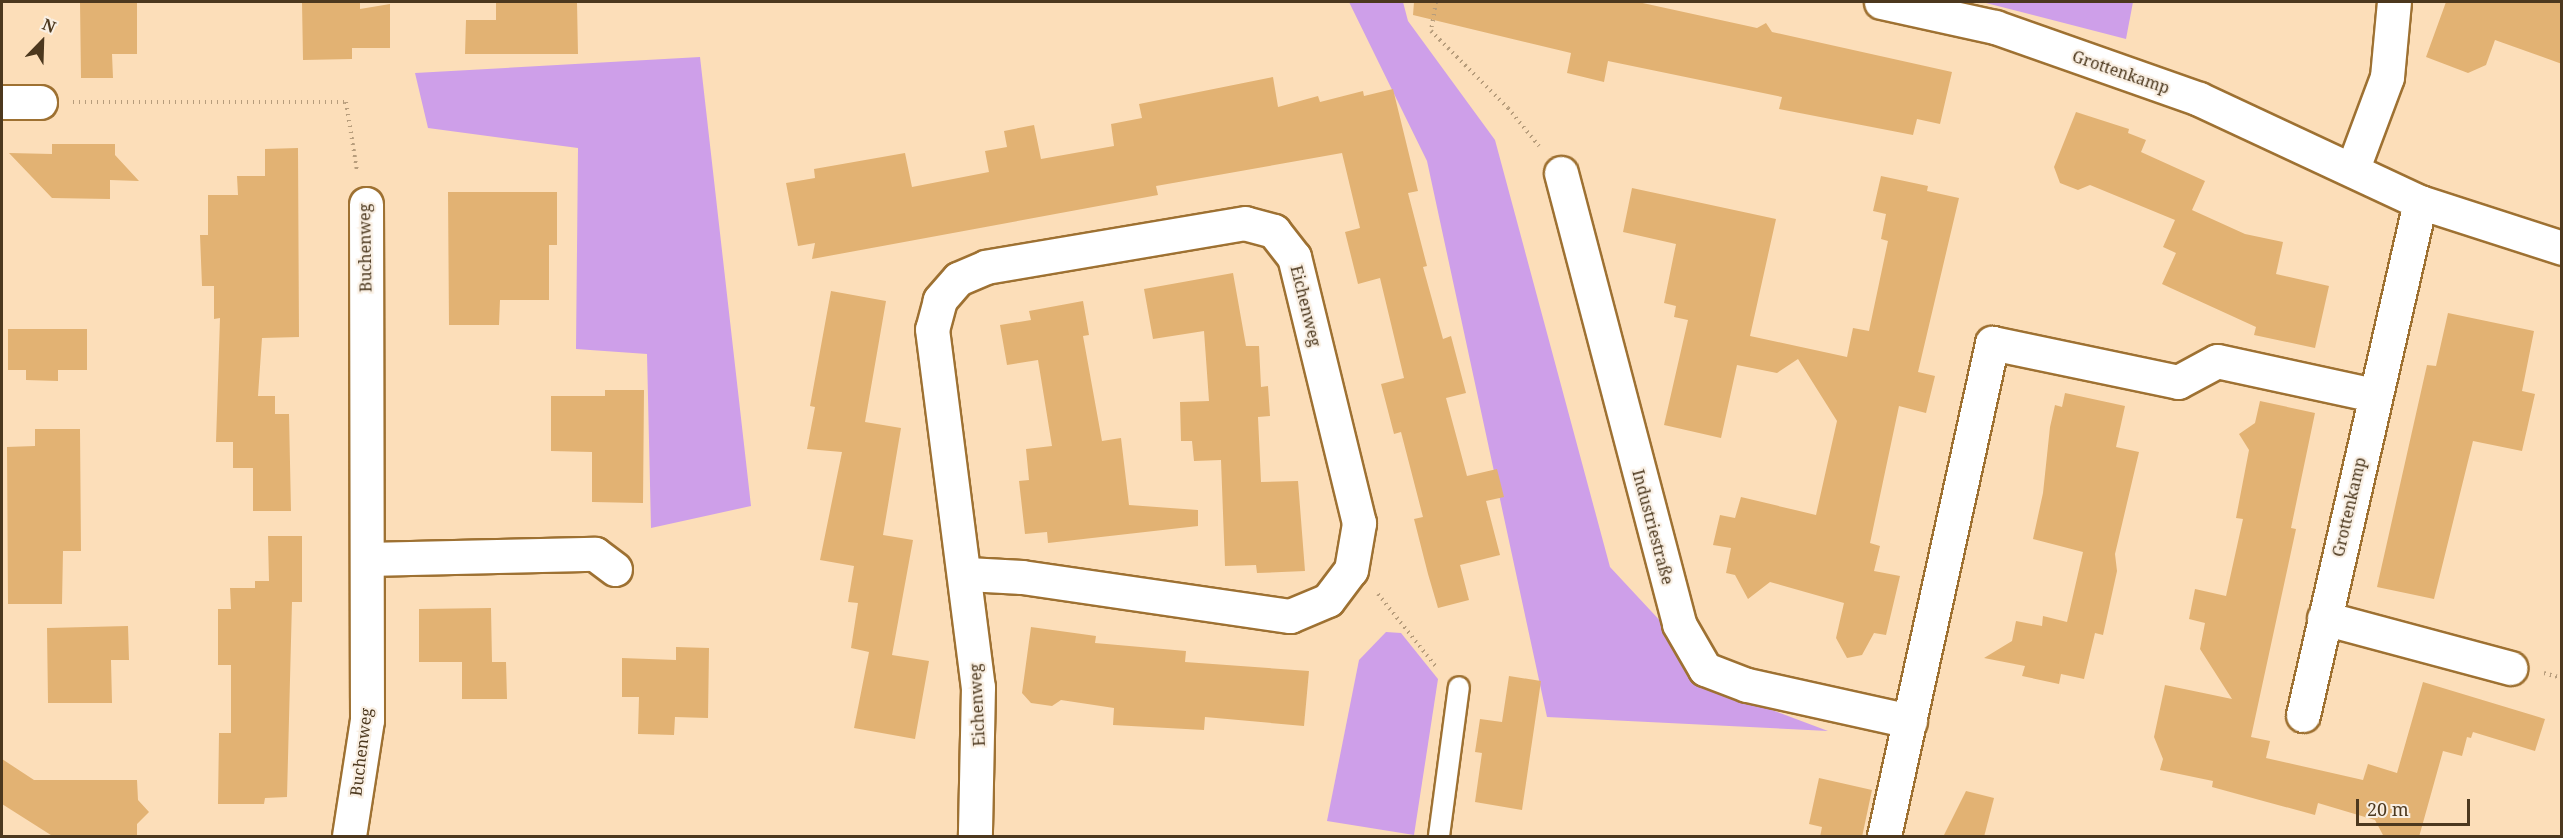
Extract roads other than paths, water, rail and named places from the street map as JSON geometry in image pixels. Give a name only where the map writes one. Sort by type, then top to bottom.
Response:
[{"type":"street","name":"Grottenkamp","points":[[1881,2],[1995,27],[2199,99],[2353,168],[2420,202],[2562,248]]},
{"type":"street","points":[[2353,168],[2387,76],[2394,2]]},
{"type":"street","points":[[2,102],[40,102]]},
{"type":"street","name":"Industriestraße","points":[[1561,173],[1679,624],[1705,669],[1747,684],[1910,721]]},
{"type":"street","name":"Grottenkamp","points":[[2303,715],[2374,395],[2420,202]]},
{"type":"street","name":"Buchenweg","points":[[349,837],[368,720],[366,204]]},
{"type":"street","name":"Eichenweg","points":[[966,574],[1022,577],[1290,616],[1328,600],[1350,570],[1359,523],[1294,257],[1274,231],[1245,223],[986,267],[958,279],[940,300],[932,329],[966,574],[978,687],[975,837]]},
{"type":"street","points":[[1884,837],[1992,343],[2178,382],[2217,361],[2374,395]]},
{"type":"street","points":[[367,559],[595,554],[615,569]]},
{"type":"street","points":[[2324,618],[2510,668]]},
{"type":"lane","points":[[1439,837],[1459,687]]}]
